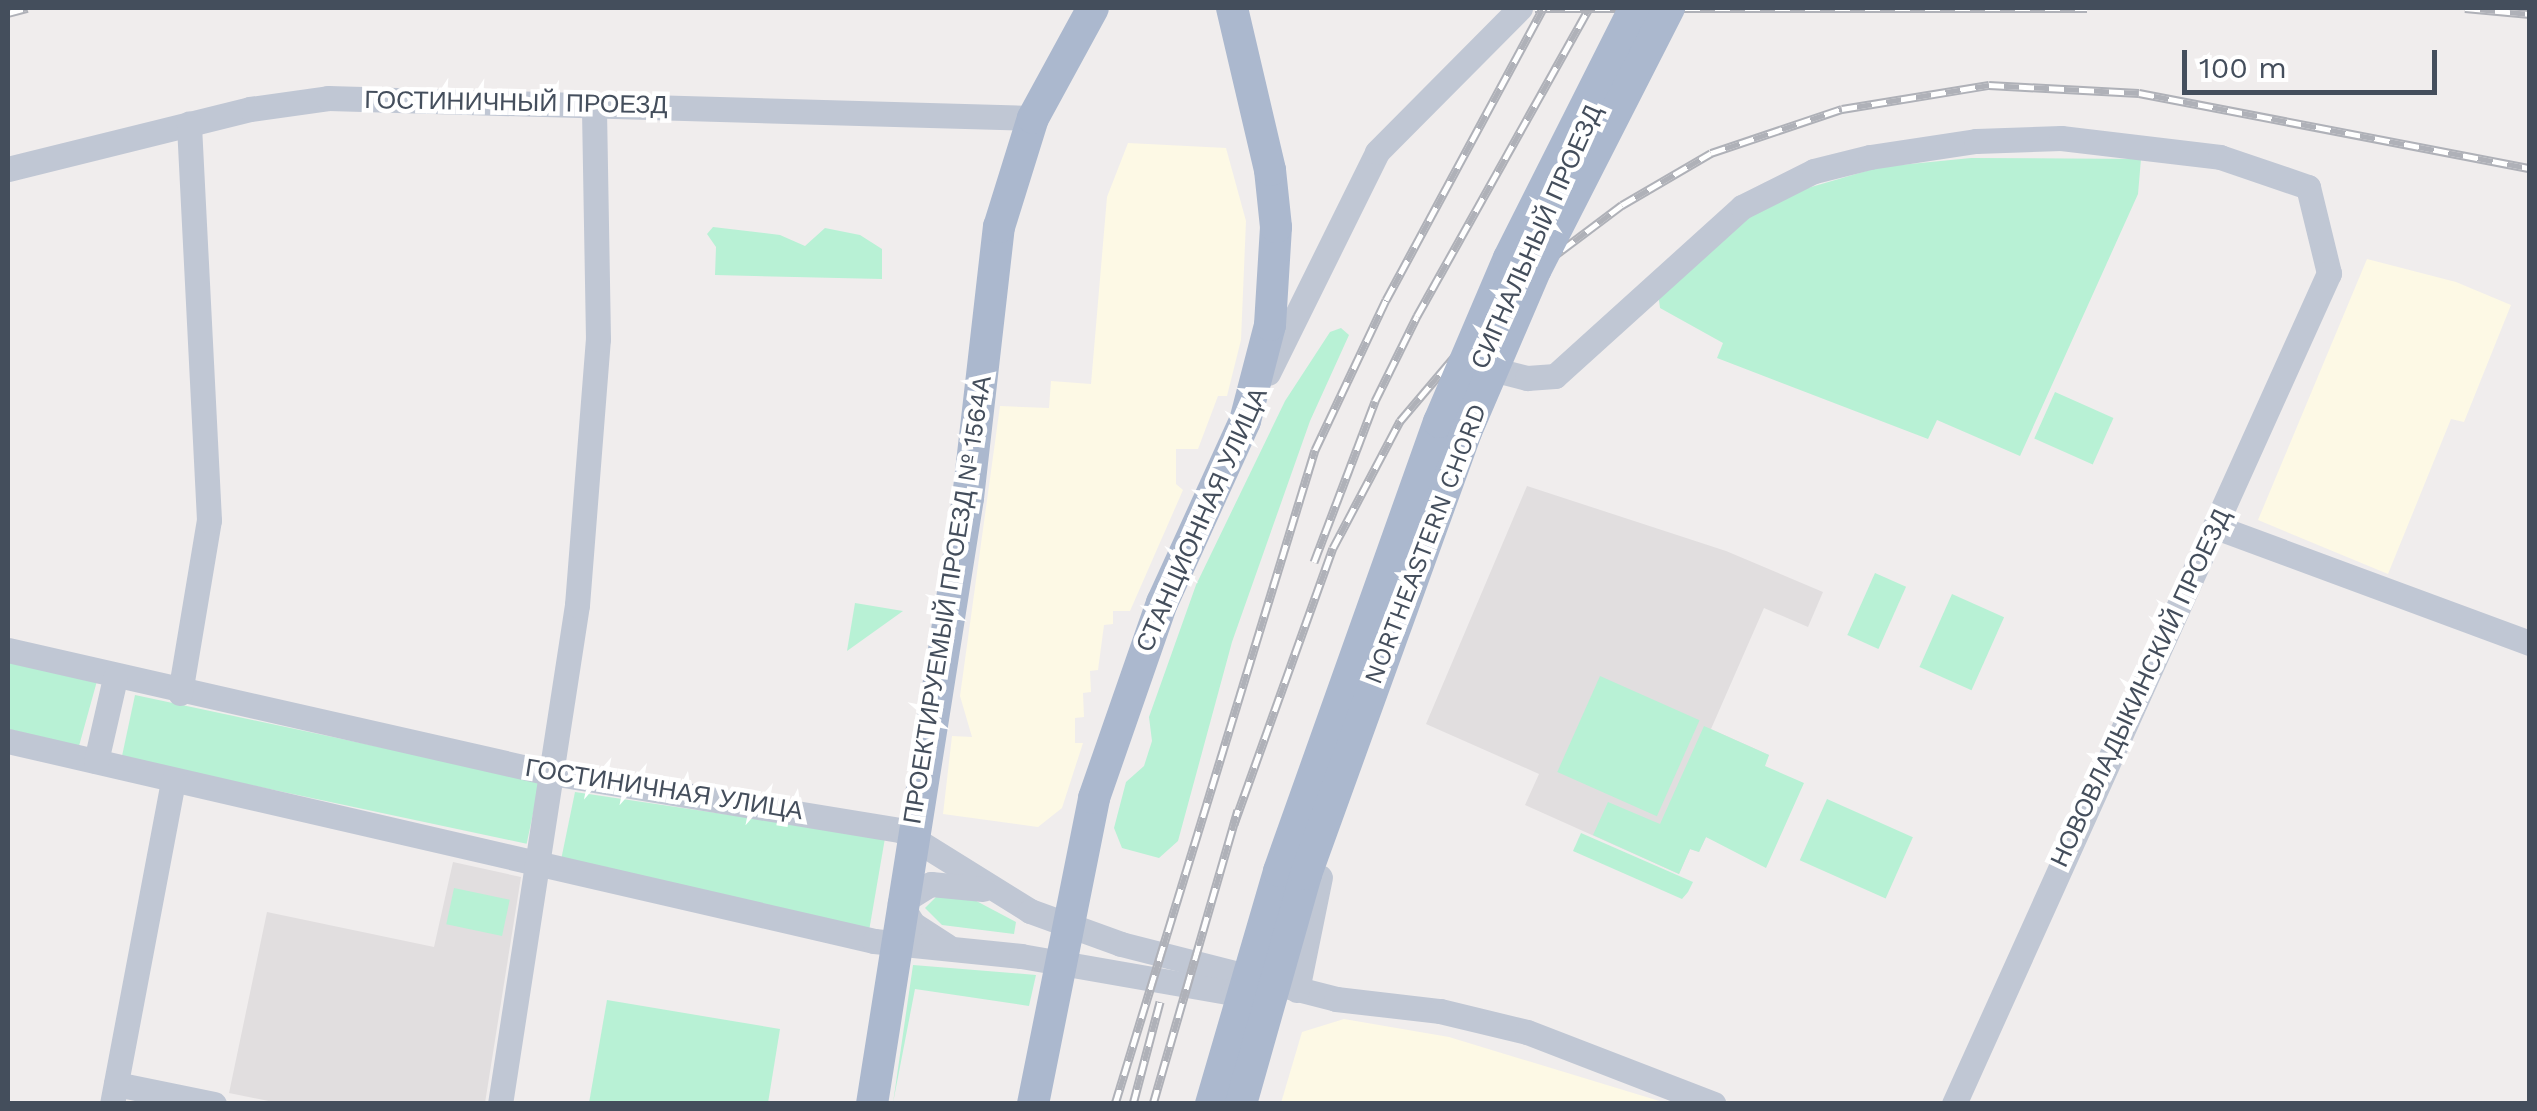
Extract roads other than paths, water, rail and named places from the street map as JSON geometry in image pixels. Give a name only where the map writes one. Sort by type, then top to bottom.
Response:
[{"type":"main road","name":"ПРОЕКТИРУЕМЫЙ ПРОЕЗД № 1564А","points":[[873,1094],[892,944],[968,498],[996,244],[1033,118],[1093,8]]},
{"type":"main road","points":[[1232,8],[1267,150],[1276,227],[1270,325],[1245,421]]},
{"type":"main road","name":"NORTHEASTERN CHORD","points":[[1211,1104],[1278,871],[1439,422],[1509,258],[1638,8]]},
{"type":"main road","name":"NORTHEASTERN CHORD","points":[[1241,1104],[1306,874],[1466,432],[1536,269],[1669,8]]},
{"type":"main road","name":"СТАНЦИОННАЯ УЛИЦА","points":[[1033,1104],[1094,798],[1130,687],[1245,421]]},
{"type":"street","name":"СТАНЦИОННАЯ УЛИЦА","points":[[1245,421],[1376,152],[1427,96],[1520,8]]},
{"type":"street","name":"СИГНАЛЬНЫЙ ПРОЕЗД","points":[[1297,990],[1357,715],[1395,590],[1480,366],[1638,8]]},
{"type":"street","name":"ГОСТИНИЧНЫЙ ПРОЕЗД","points":[[8,169],[189,124],[328,98],[1033,118]]},
{"type":"street","points":[[500,1104],[578,605],[597,374],[594,104]]},
{"type":"street","points":[[180,694],[209,520],[189,124]]},
{"type":"street","name":"НОВОВЛАДЫКИНСКИЙ ПРОЕЗД","points":[[1480,366],[1527,378],[1554,376],[1742,207],[1814,171],[1976,141],[2062,138],[2161,146],[2299,180],[2308,187],[2329,273],[2216,527],[2099,771],[1954,1104]]},
{"type":"street","points":[[2216,527],[2530,643]]},
{"type":"street","name":"ГОСТИНИЧНАЯ УЛИЦА","points":[[8,650],[180,694],[552,773],[912,833],[996,892],[1067,925],[1297,990],[1440,1011],[1527,1032],[1714,1104]]},
{"type":"street","points":[[96,761],[115,678]]},
{"type":"street","name":"ГОСТИНИЧНАЯ УЛИЦА","points":[[8,741],[892,944],[1060,963],[1234,993],[1297,990]]},
{"type":"street","points":[[172,781],[114,1094],[214,1104]]},
{"type":"street","points":[[951,948],[913,924],[900,903],[940,882],[996,892]]},
{"type":"railway","points":[[8,13],[27,8]]},
{"type":"railway","points":[[1535,8],[2087,8]]},
{"type":"railway","points":[[1115,1104],[1315,450],[1386,300],[1543,8]]},
{"type":"railway","points":[[1314,562],[1375,401],[1417,316],[1589,8]]},
{"type":"railway","points":[[2465,8],[2530,14]]},
{"type":"railway","points":[[1234,824],[1333,548],[1400,421],[1514,286],[1622,205],[1711,153],[1842,109],[1989,85],[2139,93],[2530,168]]},
{"type":"railway","points":[[1153,1104],[1238,810]]},
{"type":"railway","points":[[1133,1104],[1160,1002]]}]
